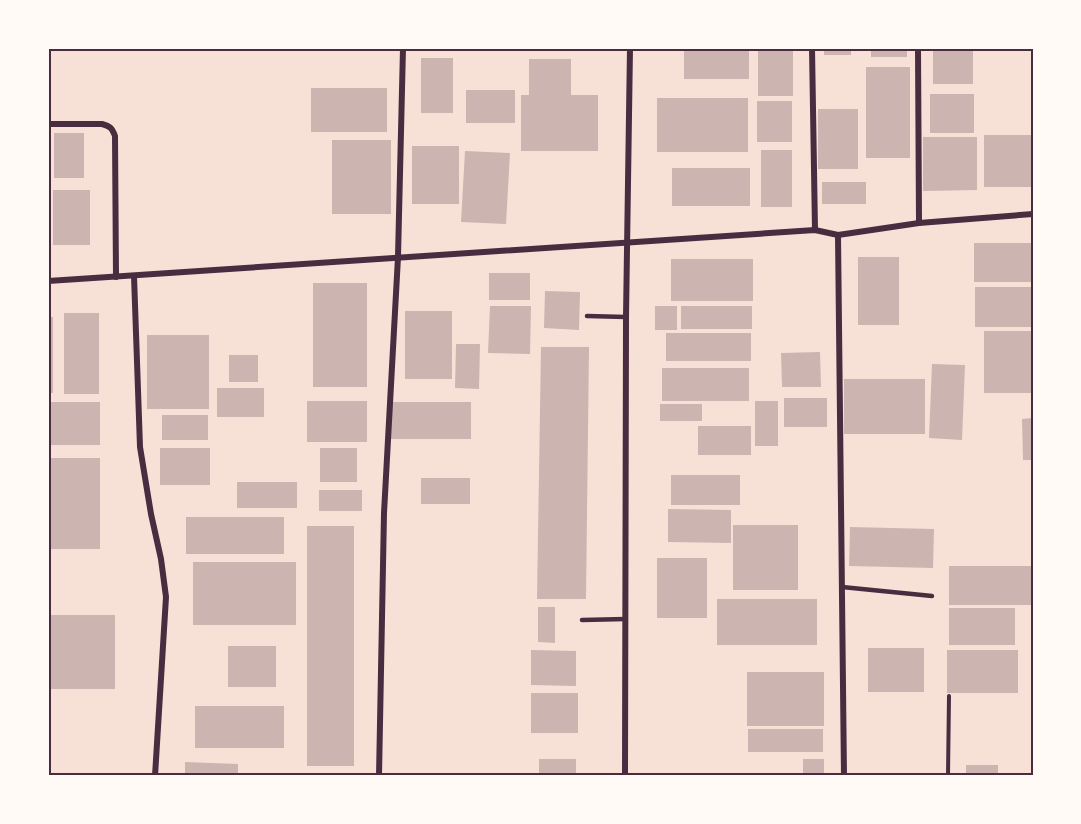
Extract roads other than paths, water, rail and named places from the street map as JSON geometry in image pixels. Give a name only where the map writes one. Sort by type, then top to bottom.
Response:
[{"type":"street","points":[[379,776],[384,513],[398,257],[403,48]]},
{"type":"street","points":[[626,776],[626,317],[630,48]]},
{"type":"street","points":[[812,48],[815,230]]},
{"type":"street","points":[[918,48],[919,223]]},
{"type":"street","points":[[48,124],[102,124],[110,126],[112,130],[114,136],[116,277]]},
{"type":"street","points":[[48,281],[815,230],[838,235],[919,223],[1033,214]]},
{"type":"street","points":[[838,235],[844,776]]},
{"type":"street","points":[[134,276],[140,447],[166,597],[155,776]]},
{"type":"lane","points":[[587,316],[626,317]]},
{"type":"lane","points":[[842,587],[932,596]]},
{"type":"lane","points":[[582,620],[626,619]]}]
